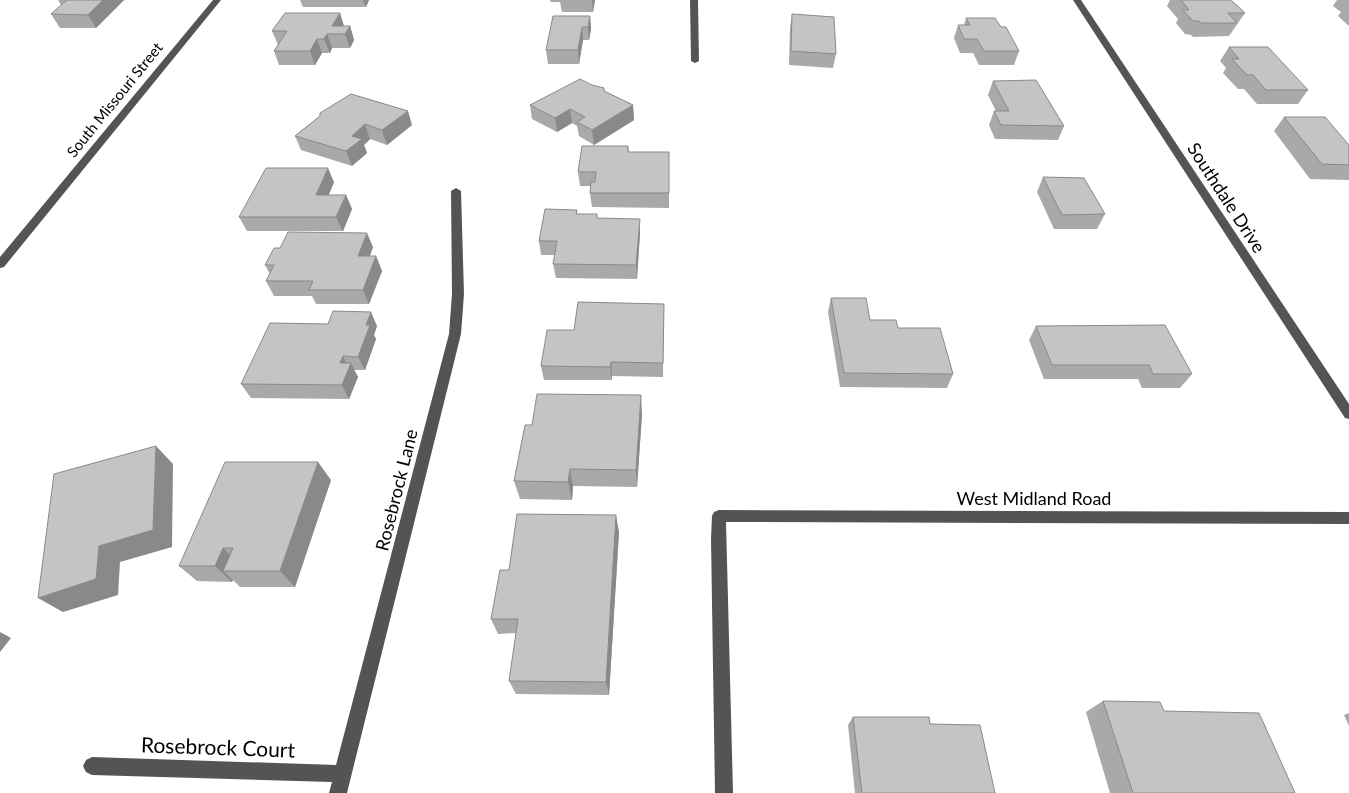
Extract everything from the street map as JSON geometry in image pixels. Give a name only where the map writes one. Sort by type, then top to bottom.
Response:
[{"type":"street","name":"South Missouri Street","points":[[0,264],[217,0]]},
{"type":"street","points":[[694,0],[695,61]]},
{"type":"street","name":"Southdale Drive","points":[[1077,0],[1349,414]]},
{"type":"street","name":"Rosebrock Lane","points":[[338,793],[453,341],[458,294],[456,191]]},
{"type":"street","name":"West Midland Road","points":[[724,793],[719,516],[1349,518]]},
{"type":"street","name":"Rosebrock Court","points":[[92,766],[343,774]]},
{"type":"building","points":[[67,0],[103,0],[88,15],[51,14]]},
{"type":"building","points":[[1181,0],[1231,0],[1245,13],[1228,13],[1237,23],[1201,23],[1193,21],[1183,10],[1189,10]]},
{"type":"building","points":[[285,13],[340,13],[332,26],[350,26],[345,34],[327,34],[324,39],[317,39],[310,51],[274,51],[287,31],[272,31]]},
{"type":"building","points":[[792,14],[834,17],[836,54],[791,51]]},
{"type":"building","points":[[553,16],[590,16],[588,27],[582,27],[578,50],[546,50]]},
{"type":"building","points":[[966,18],[995,18],[1001,27],[1006,27],[1019,51],[984,51],[977,39],[964,39],[958,25],[970,25]]},
{"type":"building","points":[[1229,47],[1268,47],[1308,90],[1266,90],[1253,75],[1247,75],[1232,59],[1239,59]]},
{"type":"building","points":[[580,79],[604,88],[604,91],[633,105],[592,130],[577,122],[585,117],[570,109],[555,118],[530,105]]},
{"type":"building","points":[[1036,80],[1064,126],[1001,125],[994,111],[1009,111],[993,81]]},
{"type":"building","points":[[351,94],[408,111],[382,130],[365,124],[352,136],[362,139],[346,151],[295,136],[320,116],[320,113]]},
{"type":"building","points":[[1284,117],[1325,117],[1349,145],[1349,165],[1322,164]]},
{"type":"building","points":[[582,146],[628,146],[628,152],[669,152],[669,193],[590,193],[591,182],[595,182],[596,172],[578,172]]},
{"type":"building","points":[[266,168],[328,168],[316,195],[346,195],[336,217],[239,217]]},
{"type":"building","points":[[1043,177],[1084,178],[1105,214],[1062,215]]},
{"type":"building","points":[[545,209],[577,210],[576,214],[597,214],[597,218],[640,219],[636,265],[553,264],[557,241],[539,241]]},
{"type":"building","points":[[288,232],[367,233],[358,256],[376,256],[363,290],[309,290],[313,281],[266,281],[274,265],[265,265],[274,248],[280,248]]},
{"type":"building","points":[[831,298],[866,298],[870,320],[896,320],[898,328],[940,328],[953,374],[844,373]]},
{"type":"building","points":[[578,302],[664,304],[663,363],[611,362],[610,367],[541,366],[547,330],[574,330]]},
{"type":"building","points":[[333,311],[371,312],[366,325],[370,325],[358,357],[343,356],[340,363],[351,363],[342,385],[241,384],[270,323],[328,324]]},
{"type":"building","points":[[1165,325],[1192,374],[1153,374],[1149,365],[1052,365],[1036,326]]},
{"type":"building","points":[[537,394],[641,395],[636,470],[570,469],[568,482],[514,481],[525,425],[532,425]]},
{"type":"building","points":[[156,446],[153,530],[99,546],[96,579],[38,598],[54,474]]},
{"type":"building","points":[[225,462],[318,462],[280,571],[223,571],[233,548],[223,548],[215,566],[179,566]]},
{"type":"building","points":[[517,514],[616,515],[606,682],[509,681],[518,619],[491,619],[500,570],[509,570]]},
{"type":"building","points":[[1103,701],[1160,702],[1164,711],[1259,713],[1295,793],[1133,793]]},
{"type":"building","points":[[853,717],[929,717],[930,724],[980,725],[995,793],[862,793]]}]
